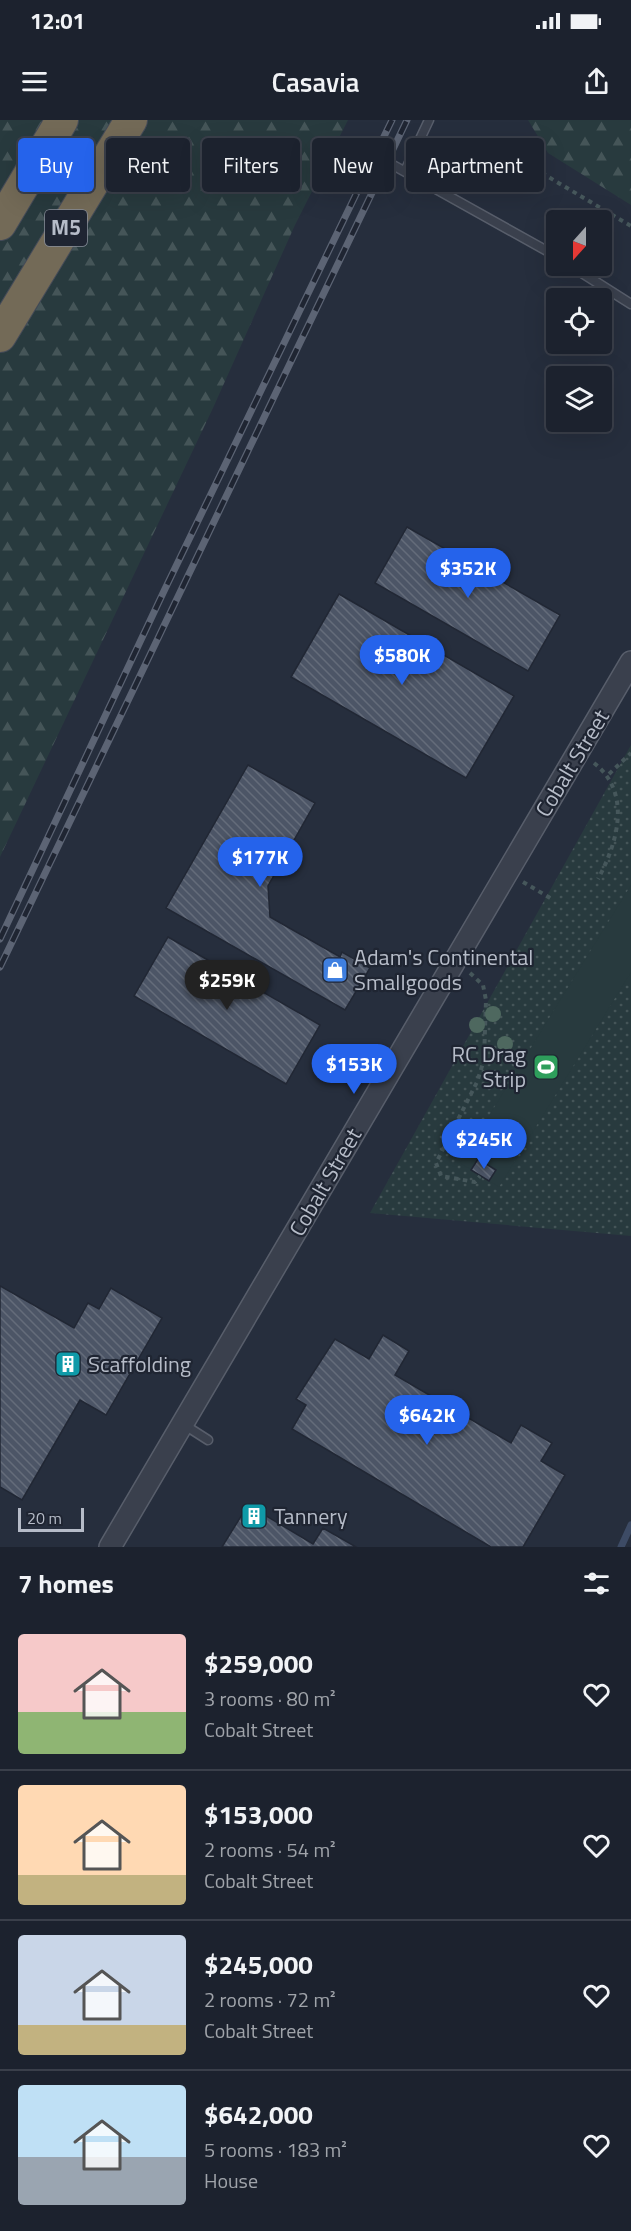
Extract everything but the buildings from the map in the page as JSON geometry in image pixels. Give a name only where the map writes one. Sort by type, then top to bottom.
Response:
[{"type":"highway","name":"M5","points":[[0,224],[62,120]]},
{"type":"highway","name":"M5","points":[[0,336],[131,120]]},
{"type":"street","name":"Cobalt Street","points":[[110,1547],[631,662]]},
{"type":"lane","points":[[405,171],[429,120]]},
{"type":"lane","points":[[394,165],[546,250]]},
{"type":"lane","points":[[587,276],[631,304]]},
{"type":"lane","points":[[183,1424],[208,1440]]},
{"type":"path","points":[[544,175],[631,226]]},
{"type":"path","points":[[578,752],[609,774],[616,783],[621,799],[611,852],[598,879]]},
{"type":"path","points":[[609,774],[631,753]]},
{"type":"path","points":[[507,872],[552,899]]},
{"type":"path","points":[[454,963],[477,978],[483,985],[486,1000],[484,1060],[477,1082],[436,1163],[441,1176],[451,1179],[476,1182],[480,1176]]},
{"type":"green space","points":[[0,120],[348,120],[339,138],[312,138],[312,191],[213,408],[0,857]]},
{"type":"green space","points":[[528,120],[631,120],[631,205],[548,153],[544,146],[544,138],[539,138]]},
{"type":"green space","points":[[631,745],[631,1236],[370,1213]]},
{"type":"green space","name":"RC Drag Strip","points":[[631,885],[631,972],[499,1187],[460,1163]]},
{"type":"waterway","points":[[621,1547],[631,1525]]},
{"type":"railway","points":[[0,939],[164,591],[392,120]]},
{"type":"railway","points":[[0,967],[407,120]]},
{"type":"place","name":"Adam's Continental Smallgoods","points":[[335,970]]},
{"type":"place","name":"RC Drag Strip","points":[[546,1067]]},
{"type":"place","name":"Scaffolding","points":[[68,1364]]},
{"type":"place","name":"Tannery","points":[[254,1516]]}]
